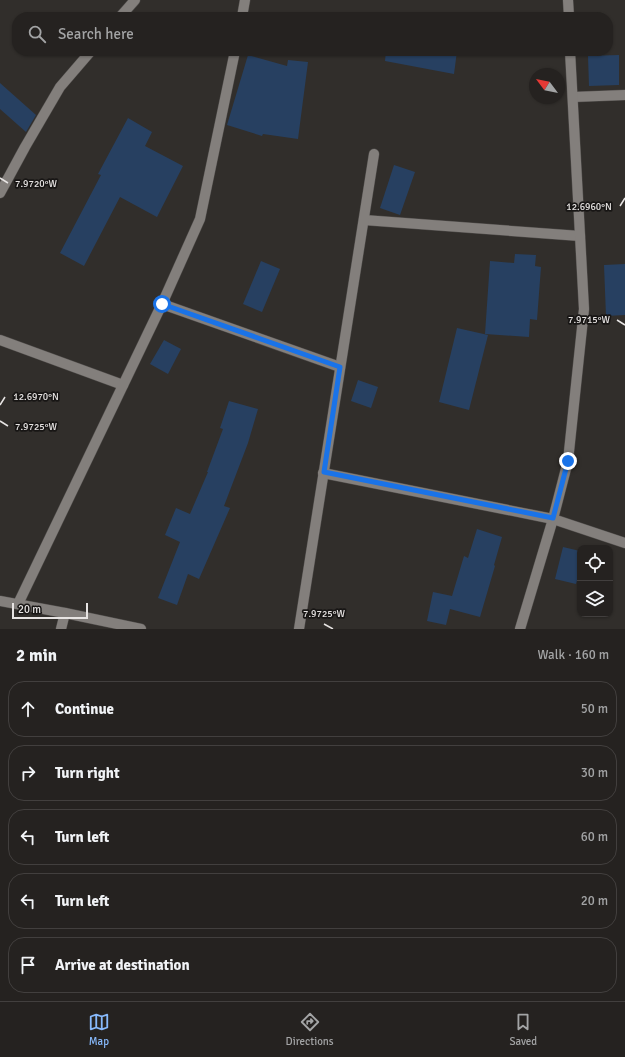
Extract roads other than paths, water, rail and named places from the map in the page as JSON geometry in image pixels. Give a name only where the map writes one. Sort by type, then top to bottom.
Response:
[{"type":"street","points":[[124,12],[135,0]]},
{"type":"street","points":[[243,12],[245,0]]},
{"type":"street","points":[[568,0],[569,12]]},
{"type":"street","points":[[0,193],[60,87],[87,56]]},
{"type":"street","points":[[18,604],[162,304],[200,219],[234,56]]},
{"type":"street","points":[[520,629],[553,518],[568,461],[584,309],[570,56]]},
{"type":"street","points":[[573,97],[625,95]]},
{"type":"street","points":[[299,629],[374,154]]},
{"type":"street","points":[[364,220],[580,236]]},
{"type":"street","points":[[162,304],[340,367]]},
{"type":"street","points":[[0,340],[123,386]]},
{"type":"street","points":[[324,472],[553,518],[625,543]]},
{"type":"street","points":[[0,601],[141,629]]},
{"type":"street","points":[[61,629],[65,613]]}]
